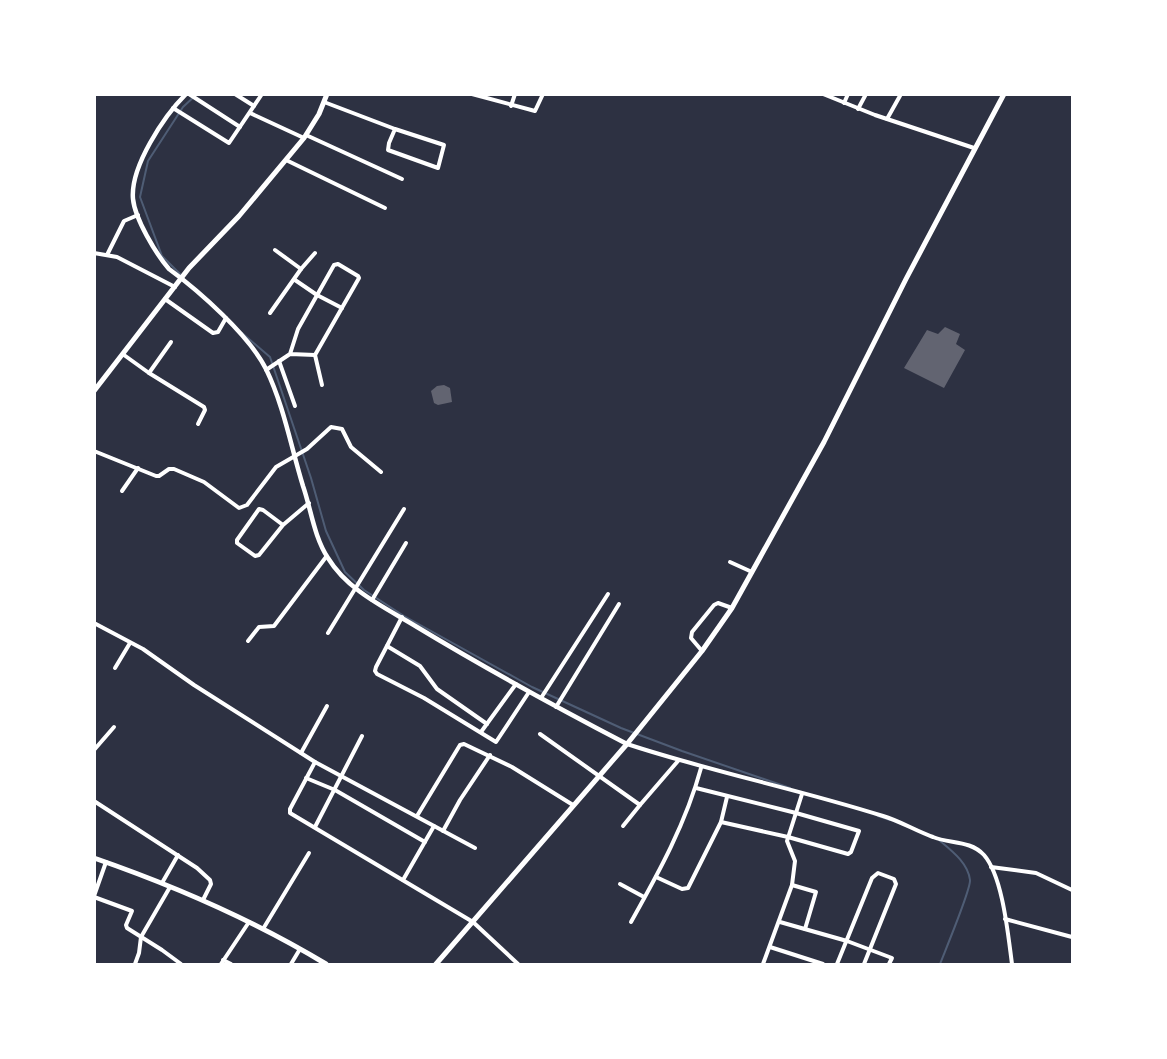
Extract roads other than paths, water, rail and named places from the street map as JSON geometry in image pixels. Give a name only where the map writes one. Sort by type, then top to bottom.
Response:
[{"type":"main road","points":[[94,391],[189,268],[239,216],[305,136],[327,94]]},
{"type":"main road","points":[[436,964],[630,740],[702,651],[732,608],[828,434],[1003,95]]},
{"type":"main road","points":[[94,858],[203,900],[326,964]]},
{"type":"street","points":[[240,127],[188,94],[172,107],[155,134],[140,165],[133,195],[138,215],[161,260],[169,269],[184,276],[226,318],[270,368],[320,542],[335,570],[402,617],[530,692],[678,761],[885,816],[938,839],[972,846],[982,853],[991,867],[1002,900],[1012,964]]},
{"type":"street","points":[[235,94],[254,106]]},
{"type":"street","points":[[172,107],[228,143],[231,142],[262,94]]},
{"type":"street","points":[[472,94],[536,111],[543,94]]},
{"type":"street","points":[[512,106],[515,94]]},
{"type":"street","points":[[823,94],[858,109],[974,148]]},
{"type":"street","points":[[844,103],[848,94]]},
{"type":"street","points":[[858,109],[866,94]]},
{"type":"street","points":[[887,119],[901,94]]},
{"type":"street","points":[[324,102],[444,145],[438,168],[388,150],[395,129]]},
{"type":"street","points":[[250,112],[402,178]]},
{"type":"street","points":[[285,160],[385,208]]},
{"type":"street","points":[[107,255],[124,221],[138,215]]},
{"type":"street","points":[[275,250],[301,269]]},
{"type":"street","points":[[94,253],[117,257],[175,287]]},
{"type":"street","points":[[270,313],[315,253]]},
{"type":"street","points":[[291,354],[298,328],[332,268],[336,264],[340,265],[359,277],[315,355],[322,385]]},
{"type":"street","points":[[295,280],[342,308]]},
{"type":"street","points":[[165,298],[213,333],[218,332],[226,318]]},
{"type":"street","points":[[149,373],[171,342]]},
{"type":"street","points":[[270,368],[291,354],[315,355]]},
{"type":"street","points":[[124,355],[204,406],[205,410],[198,424]]},
{"type":"street","points":[[279,361],[296,406]]},
{"type":"street","points":[[94,451],[158,476],[169,469],[174,469],[204,482],[239,508],[247,504],[276,467],[303,452],[331,427],[340,427],[345,431],[351,447],[381,472]]},
{"type":"street","points":[[122,491],[138,468]]},
{"type":"street","points":[[283,525],[259,509],[237,543],[257,556],[283,525],[309,503]]},
{"type":"street","points":[[328,633],[404,509]]},
{"type":"street","points":[[373,598],[406,543]]},
{"type":"street","points":[[248,641],[260,627],[274,626],[326,557]]},
{"type":"street","points":[[730,562],[753,572]]},
{"type":"street","points":[[541,698],[608,594]]},
{"type":"street","points":[[557,705],[619,604]]},
{"type":"street","points":[[702,651],[693,642],[692,632],[714,604],[732,608]]},
{"type":"street","points":[[402,617],[375,670],[377,674],[424,698],[497,741],[530,692]]},
{"type":"street","points":[[94,622],[130,642],[315,762],[475,848]]},
{"type":"street","points":[[116,668],[130,642]]},
{"type":"street","points":[[387,646],[420,666],[437,688],[487,724]]},
{"type":"street","points":[[481,732],[516,684]]},
{"type":"street","points":[[302,753],[327,706]]},
{"type":"street","points":[[94,750],[114,727]]},
{"type":"street","points":[[540,734],[640,805]]},
{"type":"street","points":[[315,827],[362,736]]},
{"type":"street","points":[[417,816],[460,745],[465,744],[512,767],[573,805]]},
{"type":"street","points":[[443,831],[460,800],[490,755]]},
{"type":"street","points":[[623,826],[678,761]]},
{"type":"street","points":[[315,762],[290,812],[473,922],[518,964]]},
{"type":"street","points":[[631,922],[678,833],[696,788],[701,768]]},
{"type":"street","points":[[306,778],[335,790],[425,842]]},
{"type":"street","points":[[696,788],[859,831],[851,852],[848,854],[722,822]]},
{"type":"street","points":[[763,964],[792,885],[795,861],[787,843],[802,794]]},
{"type":"street","points":[[656,878],[682,889],[688,888],[722,822],[727,797]]},
{"type":"street","points":[[94,801],[197,868],[210,880],[211,884],[203,900]]},
{"type":"street","points":[[403,880],[434,825]]},
{"type":"street","points":[[262,929],[309,853]]},
{"type":"street","points":[[162,884],[178,855]]},
{"type":"street","points":[[106,862],[94,897],[132,911],[126,926],[180,964]]},
{"type":"street","points":[[991,867],[1036,873],[1072,890]]},
{"type":"street","points":[[837,964],[874,874],[878,873],[895,880],[896,884],[864,964]]},
{"type":"street","points":[[620,884],[644,897]]},
{"type":"street","points":[[792,885],[816,892],[805,929]]},
{"type":"street","points":[[135,964],[141,937],[170,887]]},
{"type":"street","points":[[1005,919],[1072,937]]},
{"type":"street","points":[[231,964],[222,962],[249,922]]},
{"type":"street","points":[[780,922],[870,949],[892,958],[889,964]]},
{"type":"street","points":[[770,947],[823,964]]},
{"type":"street","points":[[291,964],[300,950]]},
{"type":"street","points":[[173,964],[180,964]]},
{"type":"waterway","points":[[181,275],[162,256],[140,197],[148,161],[183,107],[197,94]]},
{"type":"waterway","points":[[242,333],[270,357],[311,478],[326,531],[345,572],[364,590],[404,616],[532,687],[621,728],[790,788]]},
{"type":"waterway","points":[[878,816],[890,820]]},
{"type":"waterway","points":[[939,840],[963,863],[970,880],[940,964]]}]
